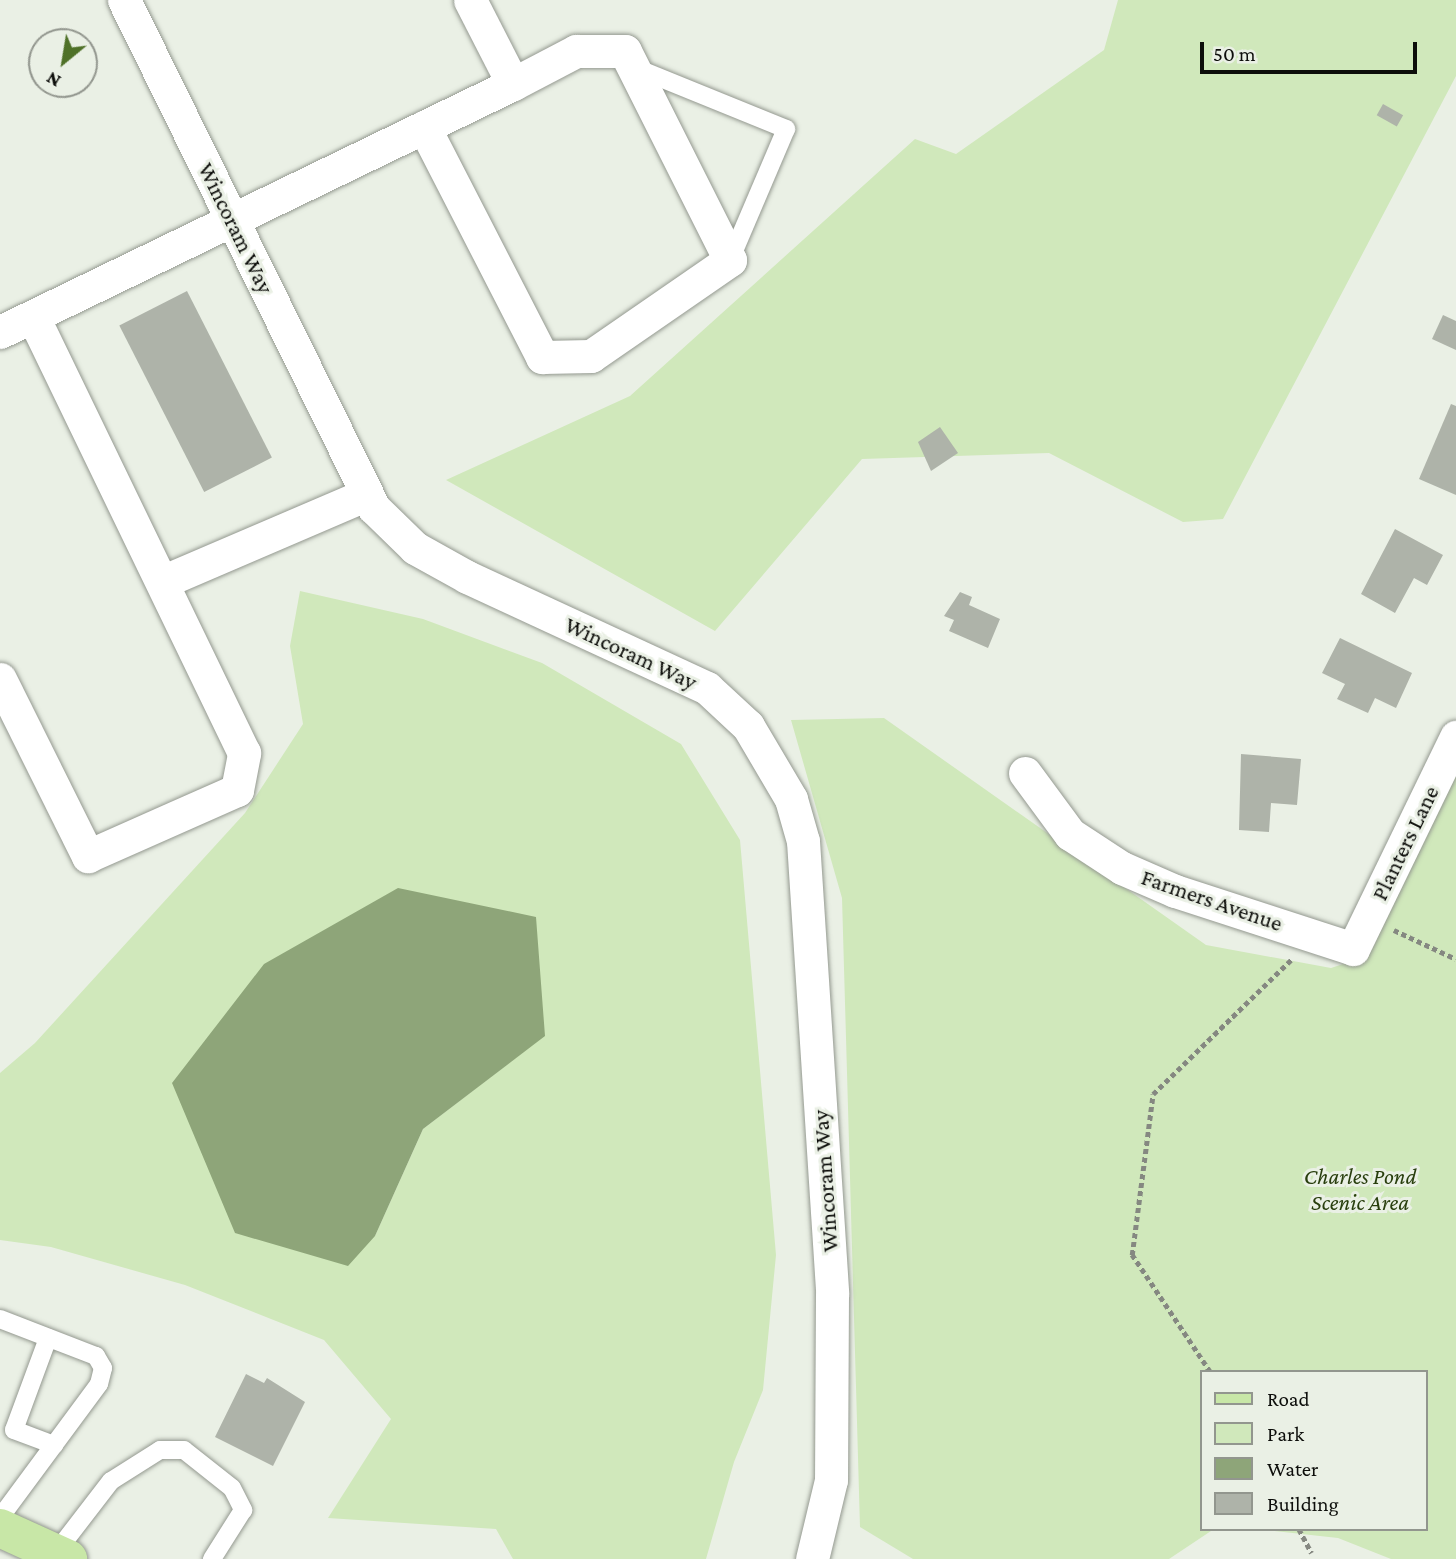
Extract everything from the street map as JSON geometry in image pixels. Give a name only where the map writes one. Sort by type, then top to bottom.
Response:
[{"type":"main road","points":[[0,1528],[63,1555]]},
{"type":"street","name":"Wincoram Way","points":[[124,0],[367,494],[415,548],[707,688],[748,726],[791,799],[803,841],[832,1294],[831,1480],[812,1559]]},
{"type":"street","points":[[470,0],[513,84]]},
{"type":"street","points":[[0,332],[576,51],[625,51],[730,260],[592,356],[542,357],[424,127]]},
{"type":"street","points":[[0,680],[88,856],[237,790],[244,753],[33,316]]},
{"type":"street","points":[[162,582],[367,494]]},
{"type":"street","name":"Planters Lane","points":[[1353,949],[1456,737]]},
{"type":"street","name":"Farmers Avenue","points":[[1025,773],[1070,834],[1122,868],[1175,891],[1353,949]]},
{"type":"lane","points":[[633,67],[786,129],[730,260]]},
{"type":"lane","points":[[0,1319],[96,1356],[103,1368],[99,1384],[0,1518]]},
{"type":"lane","points":[[48,1338],[15,1430],[54,1445]]},
{"type":"lane","points":[[63,1555],[111,1481],[160,1450],[184,1450],[232,1488],[243,1510],[212,1559]]},
{"type":"path","points":[[1368,918],[1456,959]]},
{"type":"path","points":[[1209,1370],[1132,1255],[1153,1094],[1317,936]]},
{"type":"path","points":[[1300,1531],[1312,1553]]},
{"type":"green space","points":[[1118,0],[1456,0],[1456,76],[1223,519],[1183,522],[1049,453],[862,459],[715,631],[446,480],[630,396],[915,139],[956,154],[1104,50]]},
{"type":"green space","points":[[300,591],[423,619],[542,663],[681,744],[740,840],[776,1255],[763,1390],[734,1462],[706,1559],[513,1559],[496,1529],[328,1518],[391,1419],[324,1340],[185,1285],[51,1247],[0,1240],[0,1073],[35,1043],[245,813],[303,724],[290,646]],"holes":[[[544,1036],[423,1129],[375,1236],[235,1233]]]},
{"type":"green space","name":"Charles Pond Scenic Area","points":[[884,718],[1206,945],[1331,968],[1367,956],[1456,775],[1456,1559],[1391,1559],[1338,1538],[1275,1531],[1428,1531],[1428,1370],[1200,1370],[1200,1531],[1211,1531],[1169,1559],[913,1559],[860,1527],[842,898],[791,720]]},
{"type":"water","points":[[398,888],[536,917],[545,1036],[423,1129],[375,1236],[348,1266],[235,1233],[172,1083],[264,964]]},
{"type":"building","points":[[1383,104],[1403,115],[1397,127],[1377,115]]},
{"type":"building","points":[[187,291],[272,458],[204,492],[119,326]]},
{"type":"building","points":[[1443,315],[1456,321],[1456,350],[1432,339]]},
{"type":"building","points":[[1451,404],[1456,406],[1456,495],[1419,479]]},
{"type":"building","points":[[940,427],[958,453],[931,471],[918,442]]},
{"type":"building","points":[[1395,529],[1443,555],[1427,585],[1414,578],[1395,613],[1361,594]]},
{"type":"building","points":[[960,592],[972,597],[969,605],[1000,619],[988,648],[949,631],[954,620],[944,616]]},
{"type":"building","points":[[1340,638],[1412,673],[1396,708],[1375,698],[1368,713],[1337,699],[1345,684],[1322,673]]},
{"type":"building","points":[[1241,754],[1301,759],[1297,805],[1271,803],[1269,832],[1239,830]]},
{"type":"building","points":[[246,1374],[264,1383],[267,1378],[305,1402],[273,1466],[215,1437]]}]
